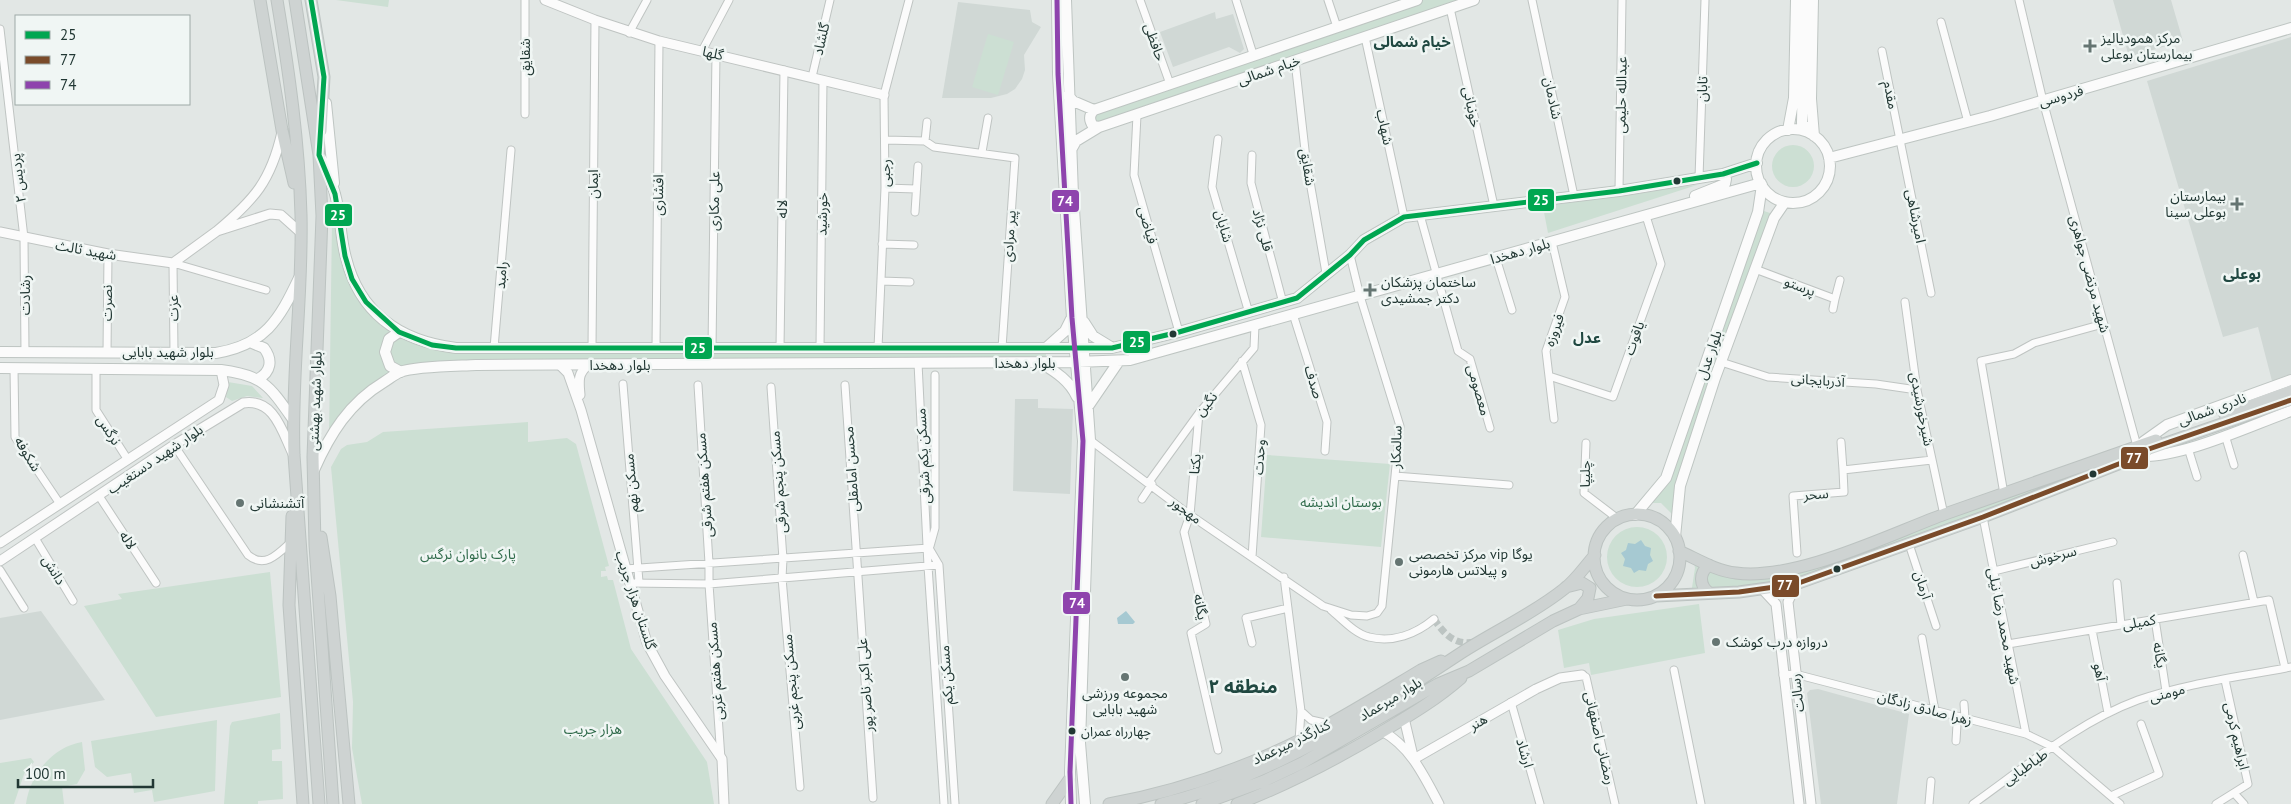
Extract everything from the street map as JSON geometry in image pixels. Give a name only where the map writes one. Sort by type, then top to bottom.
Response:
[{"type":"main road","points":[[260,0],[282,130],[301,216]]},
{"type":"main road","name":"بلوار شهید بهشتی","points":[[276,0],[291,85],[298,151],[301,216],[300,277],[292,418],[296,542]]},
{"type":"main road","name":"بلوار شهید بهشتی","points":[[295,0],[319,155],[322,216],[313,471],[315,545],[333,804]]},
{"type":"main road","points":[[311,0],[324,77],[335,194]]},
{"type":"main road","points":[[1057,0],[1059,83],[1087,440],[1080,743],[1085,804]]},
{"type":"main road","points":[[1066,0],[1077,317],[1088,330],[1112,348]]},
{"type":"main road","name":"خیام شمالی","points":[[1094,110],[1253,54],[1417,0]]},
{"type":"main road","name":"خیام شمالی","points":[[1071,150],[1076,141],[1099,128],[1474,0]]},
{"type":"main road","points":[[1788,130],[1794,98],[1796,0]]},
{"type":"main road","points":[[1804,0],[1802,123],[1821,142],[1829,158],[1828,178],[1816,194],[1798,202],[1785,202],[1774,197],[1761,184],[1757,163],[1764,144],[1775,134],[1788,130],[1800,130],[1812,135]]},
{"type":"main road","points":[[1812,135],[1813,0]]},
{"type":"main road","name":"فردوسی","points":[[1829,158],[2043,101],[2291,28]]},
{"type":"main road","points":[[319,155],[324,77]]},
{"type":"main road","points":[[1068,95],[1073,101],[1094,110],[1090,121],[1099,128]]},
{"type":"main road","name":"بلوار دهخدا","points":[[319,155],[335,194],[345,256],[352,279],[366,302],[399,332],[432,345],[456,348],[1112,348],[1179,332],[1297,298],[1312,288],[1326,273],[1350,255],[1364,240],[1404,218],[1619,191],[1724,174],[1757,163]]},
{"type":"main road","points":[[1660,212],[1725,184],[1724,174]]},
{"type":"main road","name":"بلوار دهخدا","points":[[313,471],[329,438],[341,420],[368,392],[401,372],[450,366],[1119,361],[1139,358],[1761,184]]},
{"type":"main road","name":"بلوار عدل","points":[[1635,514],[1666,478],[1758,212],[1761,184]]},
{"type":"main road","name":"بلوار عدل","points":[[1675,537],[1680,486],[1721,362],[1755,269],[1774,218],[1785,202]]},
{"type":"main road","name":"بلوار شهید بابایی","points":[[0,352],[216,353],[252,343],[270,327],[286,306],[300,277]]},
{"type":"main road","points":[[1046,348],[1077,317]]},
{"type":"main road","points":[[399,332],[389,339],[385,352],[390,366],[401,372]]},
{"type":"main road","points":[[252,343],[264,348],[270,361],[266,374],[258,379]]},
{"type":"main road","points":[[1085,406],[1119,361]]},
{"type":"main road","points":[[1040,362],[1058,373],[1072,387],[1085,406]]},
{"type":"main road","name":"بلوار شهید بابایی","points":[[0,368],[221,370],[238,372],[258,379],[271,389],[292,418]]},
{"type":"main road","name":"نادری شمالی","points":[[2138,451],[2167,425],[2291,380]]},
{"type":"main road","name":"نادری شمالی","points":[[1656,596],[1764,590],[1796,584],[1983,517],[2138,451],[2291,391]]},
{"type":"main road","name":"نادری شمالی","points":[[1679,551],[1709,565],[1736,573],[1770,572],[1814,564],[2004,494],[2149,449],[2291,400]]},
{"type":"main road","name":"نادری شمالی","points":[[2138,451],[2153,457],[2188,448],[2291,411]]},
{"type":"main road","points":[[1071,804],[1069,780],[1087,440]]},
{"type":"main road","points":[[314,493],[330,596],[348,802]]},
{"type":"main road","points":[[1635,514],[1658,520],[1675,537],[1679,551],[1679,565],[1675,577],[1667,588],[1656,596],[1642,600],[1627,598],[1614,592],[1603,582],[1596,570],[1595,555],[1601,534],[1618,519],[1635,514]]},
{"type":"main road","points":[[296,542],[319,804]]},
{"type":"main road","points":[[296,542],[289,605],[304,803]]},
{"type":"main road","name":"بلوار میرعماد","points":[[1162,804],[1218,787],[1297,753],[1334,734],[1462,652],[1542,605],[1566,588],[1595,555]]},
{"type":"main road","points":[[1709,565],[1704,571],[1702,579],[1704,587],[1709,594]]},
{"type":"main road","points":[[1566,588],[1582,583],[1590,588],[1588,598],[1579,609]]},
{"type":"main road","name":"بلوار میرعماد","points":[[1202,804],[1264,781],[1302,763],[1438,684],[1468,671],[1553,620],[1579,609],[1627,598]]},
{"type":"main road","name":"کنارگذر میرعماد","points":[[1109,804],[1123,803],[1211,777],[1255,761],[1330,724],[1421,670],[1462,652]]},
{"type":"main road","points":[[1237,804],[1312,772],[1382,732],[1438,697],[1468,671]]},
{"type":"main road","points":[[1052,804],[1069,780]]},
{"type":"street","name":"شقایق","points":[[525,0],[525,114]]},
{"type":"street","name":"گلها","points":[[545,0],[564,4],[595,20],[629,33],[884,95]]},
{"type":"street","points":[[629,33],[647,0]]},
{"type":"street","points":[[702,51],[729,0]]},
{"type":"street","name":"گلشاد","points":[[812,77],[830,0]]},
{"type":"street","name":"رجبی","points":[[878,348],[885,188],[886,140],[884,95],[909,0]]},
{"type":"street","name":"حافظی","points":[[1140,0],[1170,84]]},
{"type":"street","points":[[1236,0],[1253,54]]},
{"type":"street","points":[[1328,0],[1337,26]]},
{"type":"street","name":"شادمان","points":[[1532,0],[1574,196]]},
{"type":"street","name":"عبدالله حلیمی","points":[[1619,191],[1622,0]]},
{"type":"street","name":"تابان","points":[[1699,178],[1705,0]]},
{"type":"street","name":"شهید مرتضی جواهری","points":[[2019,0],[2043,101],[2138,451]]},
{"type":"street","name":"خونبانی","points":[[1450,8],[1494,206]]},
{"type":"street","name":"ایمان","points":[[592,348],[595,20]]},
{"type":"street","points":[[1941,22],[1968,122]]},
{"type":"street","name":"پردیس ۲","points":[[0,29],[24,238]]},
{"type":"street","name":"شهاب","points":[[1365,37],[1404,218]]},
{"type":"street","name":"افشاری","points":[[656,348],[659,41]]},
{"type":"street","name":"مقدم","points":[[1882,51],[1900,140]]},
{"type":"street","name":"علی مکاری","points":[[712,348],[716,54]]},
{"type":"street","name":"شقایق","points":[[1295,61],[1306,159],[1326,273]]},
{"type":"street","name":"لاله","points":[[780,348],[784,70]]},
{"type":"street","name":"خورشید","points":[[820,348],[823,80]]},
{"type":"street","name":"فیاضی","points":[[1137,115],[1134,175],[1179,332]]},
{"type":"street","points":[[886,140],[925,141],[934,147],[982,152],[988,118]]},
{"type":"street","points":[[925,141],[928,122]]},
{"type":"street","points":[[173,263],[217,232],[246,206],[262,184],[277,152],[282,130]]},
{"type":"street","name":"شایان","points":[[1218,139],[1212,187],[1249,313]]},
{"type":"street","name":"امیرشاهی","points":[[1900,140],[1931,292]]},
{"type":"street","name":"رامبد","points":[[494,348],[511,150]]},
{"type":"street","name":"پیر مرادی","points":[[982,152],[1015,158],[1002,348]]},
{"type":"street","name":"قلی نژاد","points":[[1252,155],[1251,183],[1284,303]]},
{"type":"street","points":[[915,212],[918,166]]},
{"type":"street","points":[[885,188],[916,189]]},
{"type":"street","points":[[217,232],[270,214],[281,215],[300,232]]},
{"type":"street","name":"معصومی","points":[[1420,215],[1435,275],[1458,351],[1470,359],[1490,428]]},
{"type":"street","name":"یاقوت","points":[[1549,376],[1613,397],[1661,264],[1646,216]]},
{"type":"street","name":"شهید ثالث","points":[[0,232],[108,254],[173,263],[266,290]]},
{"type":"street","name":"رشادت","points":[[24,238],[25,352]]},
{"type":"street","name":"فیروزه","points":[[1552,242],[1565,297],[1546,351],[1554,419]]},
{"type":"street","points":[[882,244],[914,244]]},
{"type":"street","name":"نصرت","points":[[107,353],[108,254]]},
{"type":"street","name":"سالمکار","points":[[1350,255],[1360,296],[1400,426],[1382,606],[1377,613]]},
{"type":"street","points":[[1496,258],[1512,310]]},
{"type":"street","name":"عزت","points":[[173,263],[174,353]]},
{"type":"street","name":"پرستو","points":[[1755,269],[1835,299]]},
{"type":"street","points":[[881,280],[910,282]]},
{"type":"street","points":[[1833,309],[1840,280]]},
{"type":"street","name":"شیرخورشیدی","points":[[1905,302],[1917,390],[1944,515]]},
{"type":"street","name":"صدف","points":[[1294,314],[1327,422],[1325,451]]},
{"type":"street","points":[[2004,494],[1981,361],[2014,354],[2034,343],[2103,324]]},
{"type":"street","name":"نگین","points":[[1142,499],[1150,483],[1199,413],[1254,348],[1255,325]]},
{"type":"street","name":"وحدت","points":[[1242,361],[1261,424],[1252,557]]},
{"type":"street","name":"آذربایجانی","points":[[1721,362],[1768,377],[1876,384],[1917,390]]},
{"type":"street","name":"مسکن یکم شرقی","points":[[918,363],[929,548]]},
{"type":"street","points":[[560,365],[568,374],[581,410]]},
{"type":"street","points":[[581,410],[578,378],[588,365]]},
{"type":"street","name":"شکوفه","points":[[14,368],[15,437],[60,504]]},
{"type":"street","name":"نرگس","points":[[96,368],[96,410],[128,460]]},
{"type":"street","points":[[221,370],[224,385],[219,400],[226,403],[228,411]]},
{"type":"street","points":[[935,375],[935,528],[929,548],[928,566],[944,804]]},
{"type":"street","name":"مسکن نهم","points":[[623,384],[639,582]]},
{"type":"street","name":"مسکن هفتم شرقی","points":[[698,385],[709,584]]},
{"type":"street","name":"محسن امامقلی","points":[[845,385],[857,572]]},
{"type":"street","name":"مسکن پنجم شرقی","points":[[771,387],[783,559],[782,578]]},
{"type":"street","name":"بلوار شهید دستغیب","points":[[0,544],[219,400]]},
{"type":"street","name":"بلوار شهید دستغیب","points":[[0,561],[174,445],[243,403],[253,401],[264,404],[274,415],[294,455]]},
{"type":"street","name":"گلستان هزار جریب","points":[[581,410],[647,643],[665,676],[722,759]]},
{"type":"street","name":"یکتا","points":[[1190,515],[1199,413]]},
{"type":"street","points":[[2225,435],[2234,465]]},
{"type":"street","name":"مهجور","points":[[1087,440],[1150,483],[1190,515],[1284,577],[1322,606],[1351,615],[1367,616],[1377,613]]},
{"type":"street","points":[[1841,442],[1843,470],[1932,460]]},
{"type":"street","name":"چلیپا","points":[[1586,443],[1584,494],[1618,519]]},
{"type":"street","points":[[174,445],[248,555],[259,561],[268,561],[296,542]]},
{"type":"street","points":[[2188,448],[2196,476]]},
{"type":"street","name":"سحر","points":[[1797,553],[1794,496],[1844,492],[1843,470]]},
{"type":"street","points":[[1395,476],[1509,485]]},
{"type":"street","name":"لاله","points":[[99,496],[156,583]]},
{"type":"street","name":"یگانه","points":[[1190,515],[1184,532],[1206,624],[1191,633],[1218,750]]},
{"type":"street","name":"شهید محمد رضا نیلی","points":[[1983,517],[2026,734]]},
{"type":"street","name":"دانش","points":[[35,538],[73,601]]},
{"type":"street","name":"سرخوش","points":[[1994,571],[2113,542]]},
{"type":"street","name":"آرمان","points":[[1909,544],[1936,626]]},
{"type":"street","points":[[625,569],[929,548]]},
{"type":"street","name":"مسکن یکم","points":[[929,548],[939,565],[955,804]]},
{"type":"street","points":[[2243,555],[2254,602]]},
{"type":"street","points":[[629,583],[709,584],[939,565]]},
{"type":"street","points":[[0,570],[24,608]]},
{"type":"street","name":"علی اکبر ناصر پور","points":[[857,572],[873,798]]},
{"type":"street","points":[[1284,577],[1301,711],[1299,740]]},
{"type":"street","name":"مسکن پنجم غربی","points":[[782,578],[800,787]]},
{"type":"street","points":[[2117,583],[2121,625]]},
{"type":"street","name":"مسکن هفتم غربی","points":[[709,584],[722,759]]},
{"type":"street","name":"رسالت","points":[[1796,584],[1788,602],[1811,804]]},
{"type":"street","name":"رسالت","points":[[1764,590],[1776,604],[1799,804]]},
{"type":"street","name":"کمیلی","points":[[2008,644],[2269,600],[2288,668]]},
{"type":"street","points":[[1252,643],[1246,618],[1288,608]]},
{"type":"street","points":[[1328,608],[1352,628],[1368,637],[1394,638],[1410,635],[1422,629],[1434,619]]},
{"type":"street","name":"یگانه","points":[[2154,619],[2166,692]]},
{"type":"street","name":"آهو","points":[[2092,630],[2108,713]]},
{"type":"street","points":[[1922,638],[1935,711]]},
{"type":"street","name":"مومنی","points":[[2053,747],[2108,713],[2166,692],[2288,668]]},
{"type":"street","points":[[1674,670],[1701,804]]},
{"type":"street","name":"هنر","points":[[1414,759],[1511,702],[1560,678],[1582,674]]},
{"type":"street","name":"رمضانی اصفهانی","points":[[1582,674],[1586,676],[1614,804]]},
{"type":"street","name":"زهرا صادق زادگان","points":[[1783,675],[1795,674],[2026,734],[2053,747],[2120,804]]},
{"type":"street","name":"ابراهیم کرمی","points":[[2216,804],[2248,784],[2225,680]]},
{"type":"street","name":"ارشاد","points":[[1511,702],[1540,804]]},
{"type":"street","points":[[1964,704],[1965,718]]},
{"type":"street","points":[[1301,711],[1315,722],[1330,724]]},
{"type":"street","points":[[1953,715],[1956,724],[1956,741]]},
{"type":"street","points":[[1404,718],[1414,759]]},
{"type":"street","points":[[2111,796],[2159,774],[2141,724]]},
{"type":"street","points":[[1382,732],[1395,738],[1414,759],[1439,804]]},
{"type":"street","name":"طباطبایی","points":[[1973,804],[2053,747]]},
{"type":"street","points":[[722,759],[724,804]]},
{"type":"street","points":[[942,765],[952,764]]},
{"type":"street","points":[[1929,804],[1932,781]]},
{"type":"street","points":[[2234,793],[2244,804]]},
{"type":"shaded area","points":[[2113,0],[2171,0],[2183,41],[2129,57]]},
{"type":"shaded area","points":[[958,2],[1030,10],[1032,22],[1041,27],[1024,55],[1025,70],[1022,79],[1015,89],[1007,94],[991,98],[942,98]]},
{"type":"shaded area","points":[[1215,12],[1216,19],[1233,14],[1244,49],[1240,53],[1229,47],[1173,67],[1160,32]]},
{"type":"shaded area","name":"بیمارستان بوعلی سینا","points":[[2291,37],[2291,374],[2272,381],[2258,327],[2223,337],[2147,81]]},
{"type":"shaded area","points":[[1015,399],[1038,399],[1038,408],[1073,409],[1070,494],[1013,491]]},
{"type":"shaded area","points":[[41,611],[105,700],[0,720],[0,618]]},
{"type":"shaded area","points":[[1818,689],[1909,714],[1897,804],[1821,804],[1807,693],[1810,690]]},
{"type":"green space","points":[[336,0],[389,0],[388,7]]},
{"type":"green space","points":[[1417,0],[1474,0],[1099,127],[1091,114]]},
{"type":"green space","points":[[988,34],[1014,42],[998,95],[972,87]]},
{"type":"green space","points":[[1793,145],[1808,151],[1814,166],[1808,181],[1793,187],[1778,181],[1772,166],[1778,151]]},
{"type":"green space","points":[[1697,185],[1548,233],[1542,202]]},
{"type":"green space","points":[[335,194],[348,267],[378,315],[432,345],[1045,351],[1046,355],[1045,358],[623,364],[401,372],[367,392],[329,438],[332,221]]},
{"type":"green space","points":[[1758,209],[1776,215],[1680,486],[1677,519],[1661,503],[1645,503],[1666,478]]},
{"type":"green space","points":[[228,382],[252,386],[263,398],[247,396],[232,401],[226,397]]},
{"type":"green space","name":"پارک بانوان نرگس","points":[[528,422],[528,442],[567,438],[576,444],[609,566],[605,567],[606,571],[601,571],[601,577],[607,576],[608,580],[613,580],[631,649],[707,762],[714,804],[362,804],[352,748],[353,702],[331,467],[341,449],[347,445],[367,442],[383,432]]},
{"type":"green space","name":"بوستان اندیشه","points":[[1267,455],[1390,464],[1381,547],[1261,537]]},
{"type":"green space","points":[[2106,457],[2109,468],[1819,577],[1691,594],[1695,568],[1693,557],[1736,573],[1814,564]]},
{"type":"green space","points":[[1631,527],[1643,527],[1659,535],[1665,545],[1667,557],[1665,569],[1659,579],[1643,587],[1631,587],[1615,579],[1607,563],[1607,551],[1615,535]]},
{"type":"green space","points":[[270,572],[281,697],[156,717],[84,606],[122,599],[118,594]]},
{"type":"green space","points":[[1699,604],[1705,653],[1591,675],[1589,663],[1564,668],[1558,630],[1594,619]]},
{"type":"green space","points":[[280,713],[281,749],[272,750],[272,761],[282,761],[283,799],[258,801],[258,804],[224,804],[230,726],[232,722]]},
{"type":"green space","points":[[217,720],[215,791],[154,802],[152,790],[134,793],[131,773],[107,777],[95,767],[91,741]]},
{"type":"green space","points":[[82,742],[85,770],[77,784],[62,787],[64,804],[26,804],[32,783],[44,764],[61,750]]},
{"type":"green space","points":[[31,758],[34,762],[24,774],[14,804],[0,804],[0,763]]},
{"type":"water","points":[[1641,540],[1645,546],[1651,548],[1650,555],[1653,561],[1648,564],[1646,571],[1639,570],[1634,573],[1631,568],[1623,566],[1625,559],[1621,553],[1626,550],[1628,543],[1635,544]]},
{"type":"water","points":[[1126,611],[1135,622],[1133,624],[1118,624],[1117,618]]},
{"type":"tunnel","points":[[1434,619],[1451,638],[1462,642],[1475,642]]},
{"type":"transit line","name":"25","points":[[311,0],[324,77],[319,155],[335,194],[345,256],[352,279],[366,302],[399,332],[432,345],[456,348],[1112,348],[1179,332],[1297,298],[1350,255],[1364,240],[1404,217],[1619,191],[1723,174],[1757,163]]},
{"type":"transit line","name":"74","points":[[1057,0],[1058,74],[1072,318],[1083,441],[1070,772],[1071,804]]},
{"type":"transit line","name":"77","points":[[1656,596],[1739,592],[1796,584],[1983,517],[2139,456],[2149,449],[2291,400]]},
{"type":"place","name":"مرکز همودیالیز بیمارستان بوعلی","points":[[2090,46]]},
{"type":"place","name":"بیمارستان بوعلی سینا","points":[[2237,204]]},
{"type":"place","name":"ساختمان پزشکان دکتر جمشیدی","points":[[1370,290]]},
{"type":"place","name":"آتشنشانی","points":[[240,503]]},
{"type":"place","name":"مرکز تخصصی vip یوگا و پیلاتس هارمونی","points":[[1399,562]]},
{"type":"place","name":"دروازه درب کوشک","points":[[1716,642]]},
{"type":"place","name":"مجموعه ورزشی شهید بابایی","points":[[1125,677]]},
{"type":"place","name":"چهارراه عمران","points":[[1072,731]]},
{"type":"district","name":"خیام شمالی","points":[[1412,42]]},
{"type":"district","name":"بوعلی","points":[[2242,274]]},
{"type":"district","name":"عدل","points":[[1587,338]]},
{"type":"district","name":"منطقه ۲","points":[[1243,686]]},
{"type":"park label","name":"هزار جریب","points":[[593,729]]}]
